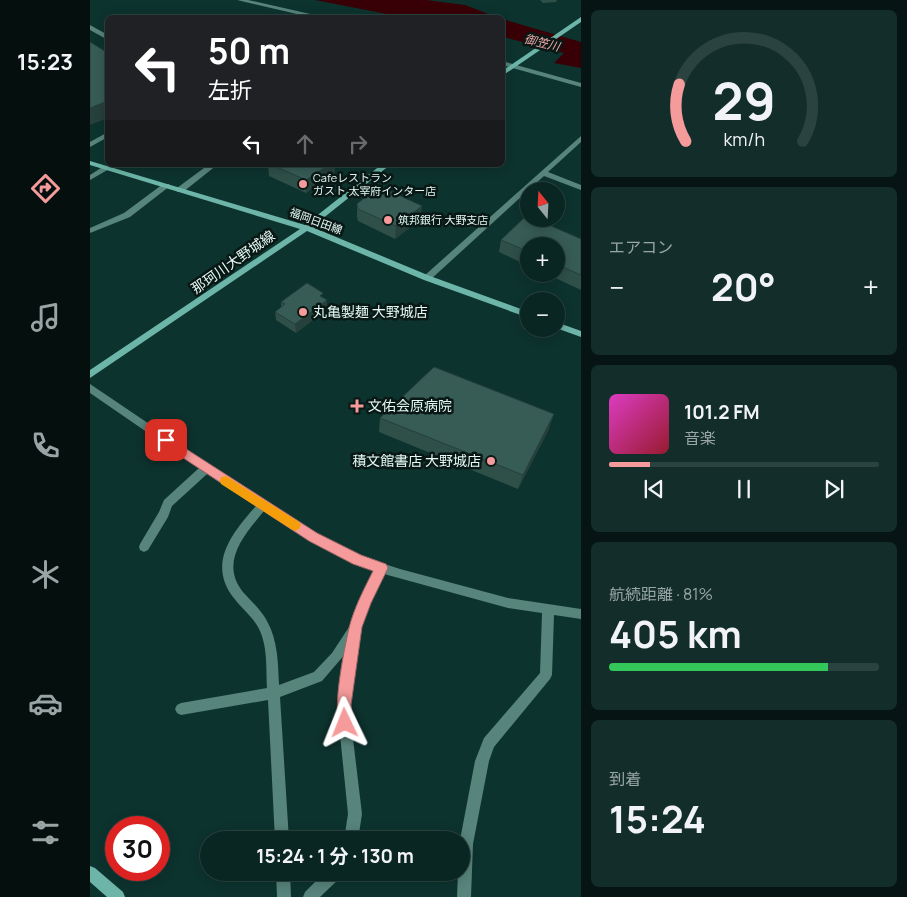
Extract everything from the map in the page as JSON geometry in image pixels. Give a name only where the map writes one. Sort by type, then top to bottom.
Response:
[{"type":"main road","points":[[505,72],[578,21]]},
{"type":"main road","name":"福岡日田線","points":[[90,163],[306,228],[427,278],[520,312]]},
{"type":"main road","name":"那珂川大野城線","points":[[90,375],[306,228],[383,167]]},
{"type":"main road","points":[[565,328],[581,334]]},
{"type":"main road","points":[[90,873],[118,897]]},
{"type":"street","points":[[240,0],[310,15]]},
{"type":"street","points":[[292,15],[295,12]]},
{"type":"street","points":[[90,27],[105,36]]},
{"type":"street","points":[[505,63],[515,64],[581,85]]},
{"type":"street","points":[[90,145],[105,136]]},
{"type":"street","points":[[427,278],[581,138]]},
{"type":"street","points":[[180,190],[210,167]]},
{"type":"street","points":[[90,178],[107,168]]},
{"type":"street","points":[[543,173],[581,188]]},
{"type":"street","points":[[90,231],[127,215],[166,186]]},
{"type":"street","points":[[90,388],[206,468],[313,537],[357,560],[508,603],[581,614]]},
{"type":"street","points":[[144,547],[164,514],[168,503],[206,468]]},
{"type":"street","points":[[263,504],[241,530],[229,551],[227,574],[234,589],[258,616],[265,628],[271,652],[282,831]]},
{"type":"street","points":[[352,831],[355,814],[344,705],[356,627],[364,602],[381,568]]},
{"type":"street","points":[[464,897],[466,844],[482,761],[489,743],[546,675],[548,610]]},
{"type":"street","points":[[181,709],[274,693],[318,677],[336,657],[356,627]]},
{"type":"street","points":[[283,881],[284,897]]},
{"type":"street","points":[[310,897],[327,881]]},
{"type":"water","points":[[315,0],[426,0],[465,5],[491,15],[392,15]]},
{"type":"water","name":"御笠川","points":[[505,20],[581,42],[581,68],[554,63],[564,53],[505,38]]},
{"type":"building","points":[[90,42],[105,51],[105,102],[90,108]]},
{"type":"building","points":[[277,167],[325,167],[306,180]]},
{"type":"building","points":[[379,186],[422,206],[396,226],[358,209],[357,204]]},
{"type":"building","points":[[520,222],[520,228],[556,228],[581,239],[581,275],[565,268],[565,237],[520,237],[520,248],[501,240]]},
{"type":"building","name":"丸亀製麺 大野城店","points":[[307,283],[323,293],[320,296],[327,300],[295,324],[275,312],[285,304],[281,302]]},
{"type":"building","name":"積文館書店 大野城店","points":[[434,367],[554,414],[523,475],[380,418]]},
{"type":"slow traffic","points":[[226,481],[295,525]]},
{"type":"place","name":"Cafeレストラン ガスト 太宰府インター店","points":[[303,184]]},
{"type":"place","name":"筑邦銀行 大野支店","points":[[388,220]]},
{"type":"place","name":"丸亀製麺 大野城店","points":[[303,312]]},
{"type":"place","name":"文佑会原病院","points":[[357,406]]},
{"type":"place","name":"積文館書店 大野城店","points":[[491,461]]},
{"type":"route","points":[[166,440],[216,475],[313,537],[357,560],[381,568],[364,602],[356,627],[344,705],[345,723]]}]
